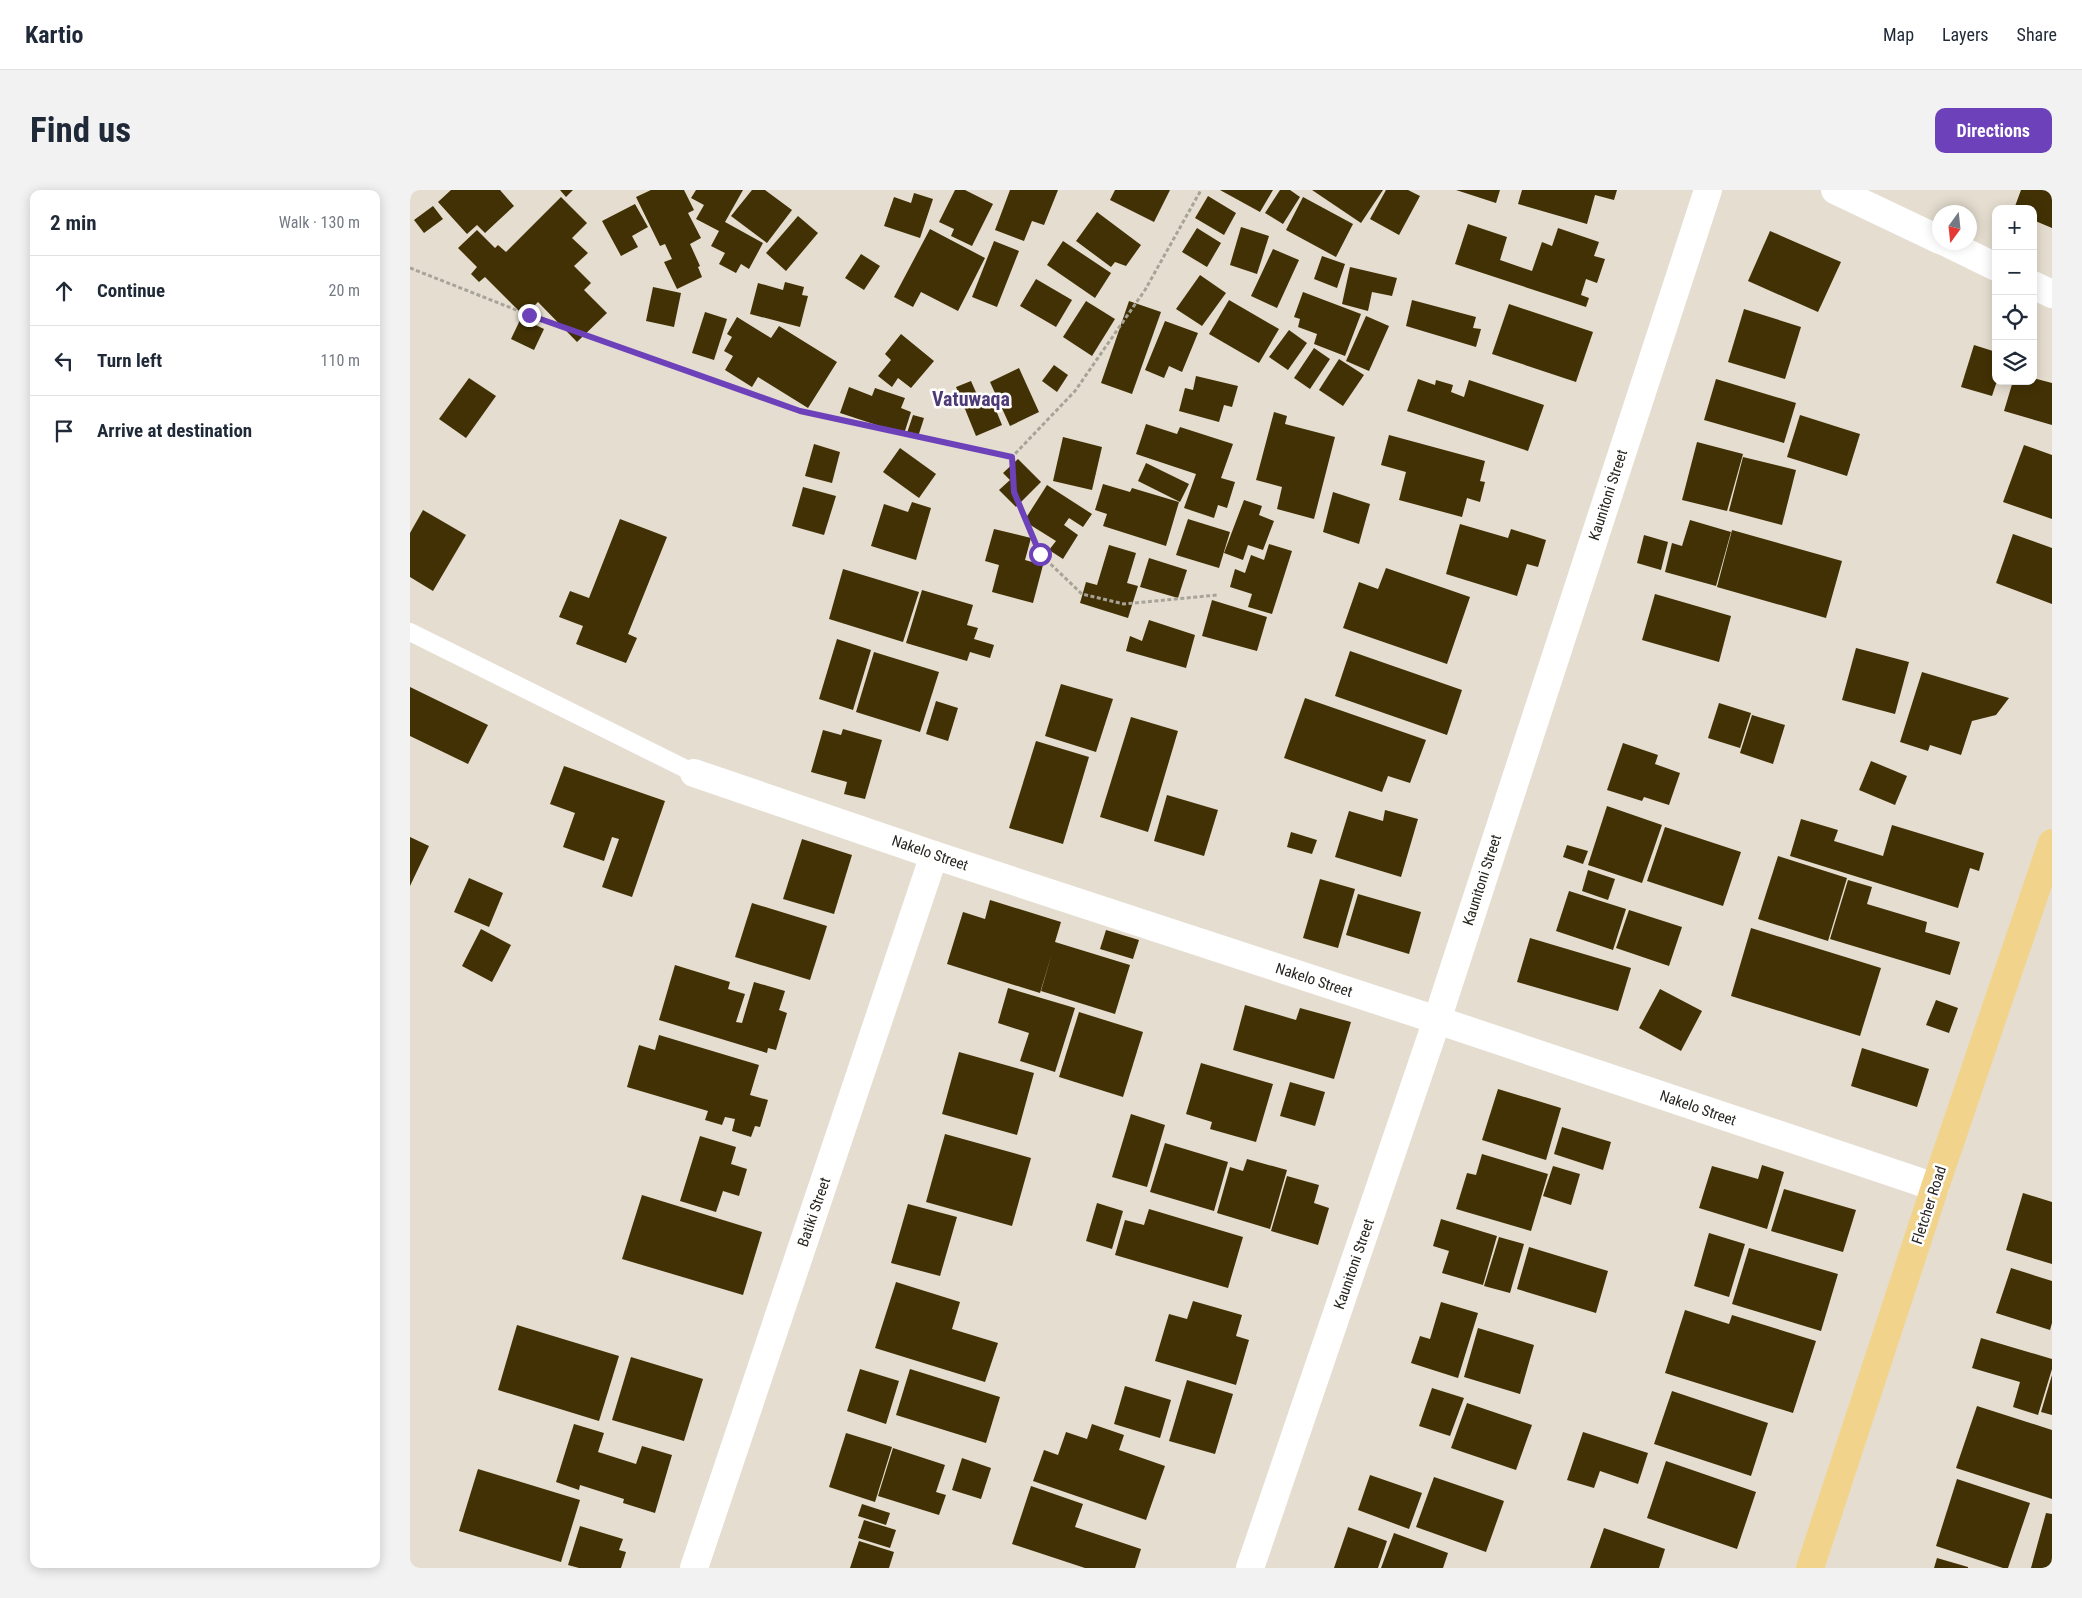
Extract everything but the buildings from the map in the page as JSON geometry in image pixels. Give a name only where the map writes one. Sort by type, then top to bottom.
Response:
[{"type":"main road","name":"Fletcher Road","points":[[1810,1568],[1935,1187],[2052,843]]},
{"type":"street","name":"Kaunitoni Street","points":[[1250,1568],[1437,1020],[1708,190]]},
{"type":"street","points":[[1835,190],[1932,236]]},
{"type":"street","points":[[1961,250],[1992,265]]},
{"type":"street","points":[[2037,287],[2052,294]]},
{"type":"street","name":"Nakelo Street","points":[[694,772],[934,855],[1437,1020],[1935,1187]]},
{"type":"street","name":"Batiki Street","points":[[694,1568],[934,855]]},
{"type":"lane","points":[[410,632],[694,772]]},
{"type":"path","points":[[1201,190],[1145,290],[1075,391],[1012,457],[1014,492],[1040,554],[1082,594],[1124,604],[1217,595]]},
{"type":"path","points":[[410,268],[529,315],[800,411],[1012,457]]},
{"type":"district","name":"Vatuwaqa","points":[[971,399]]},
{"type":"route","points":[[529,315],[800,411],[1012,457],[1014,492],[1040,554]]}]
